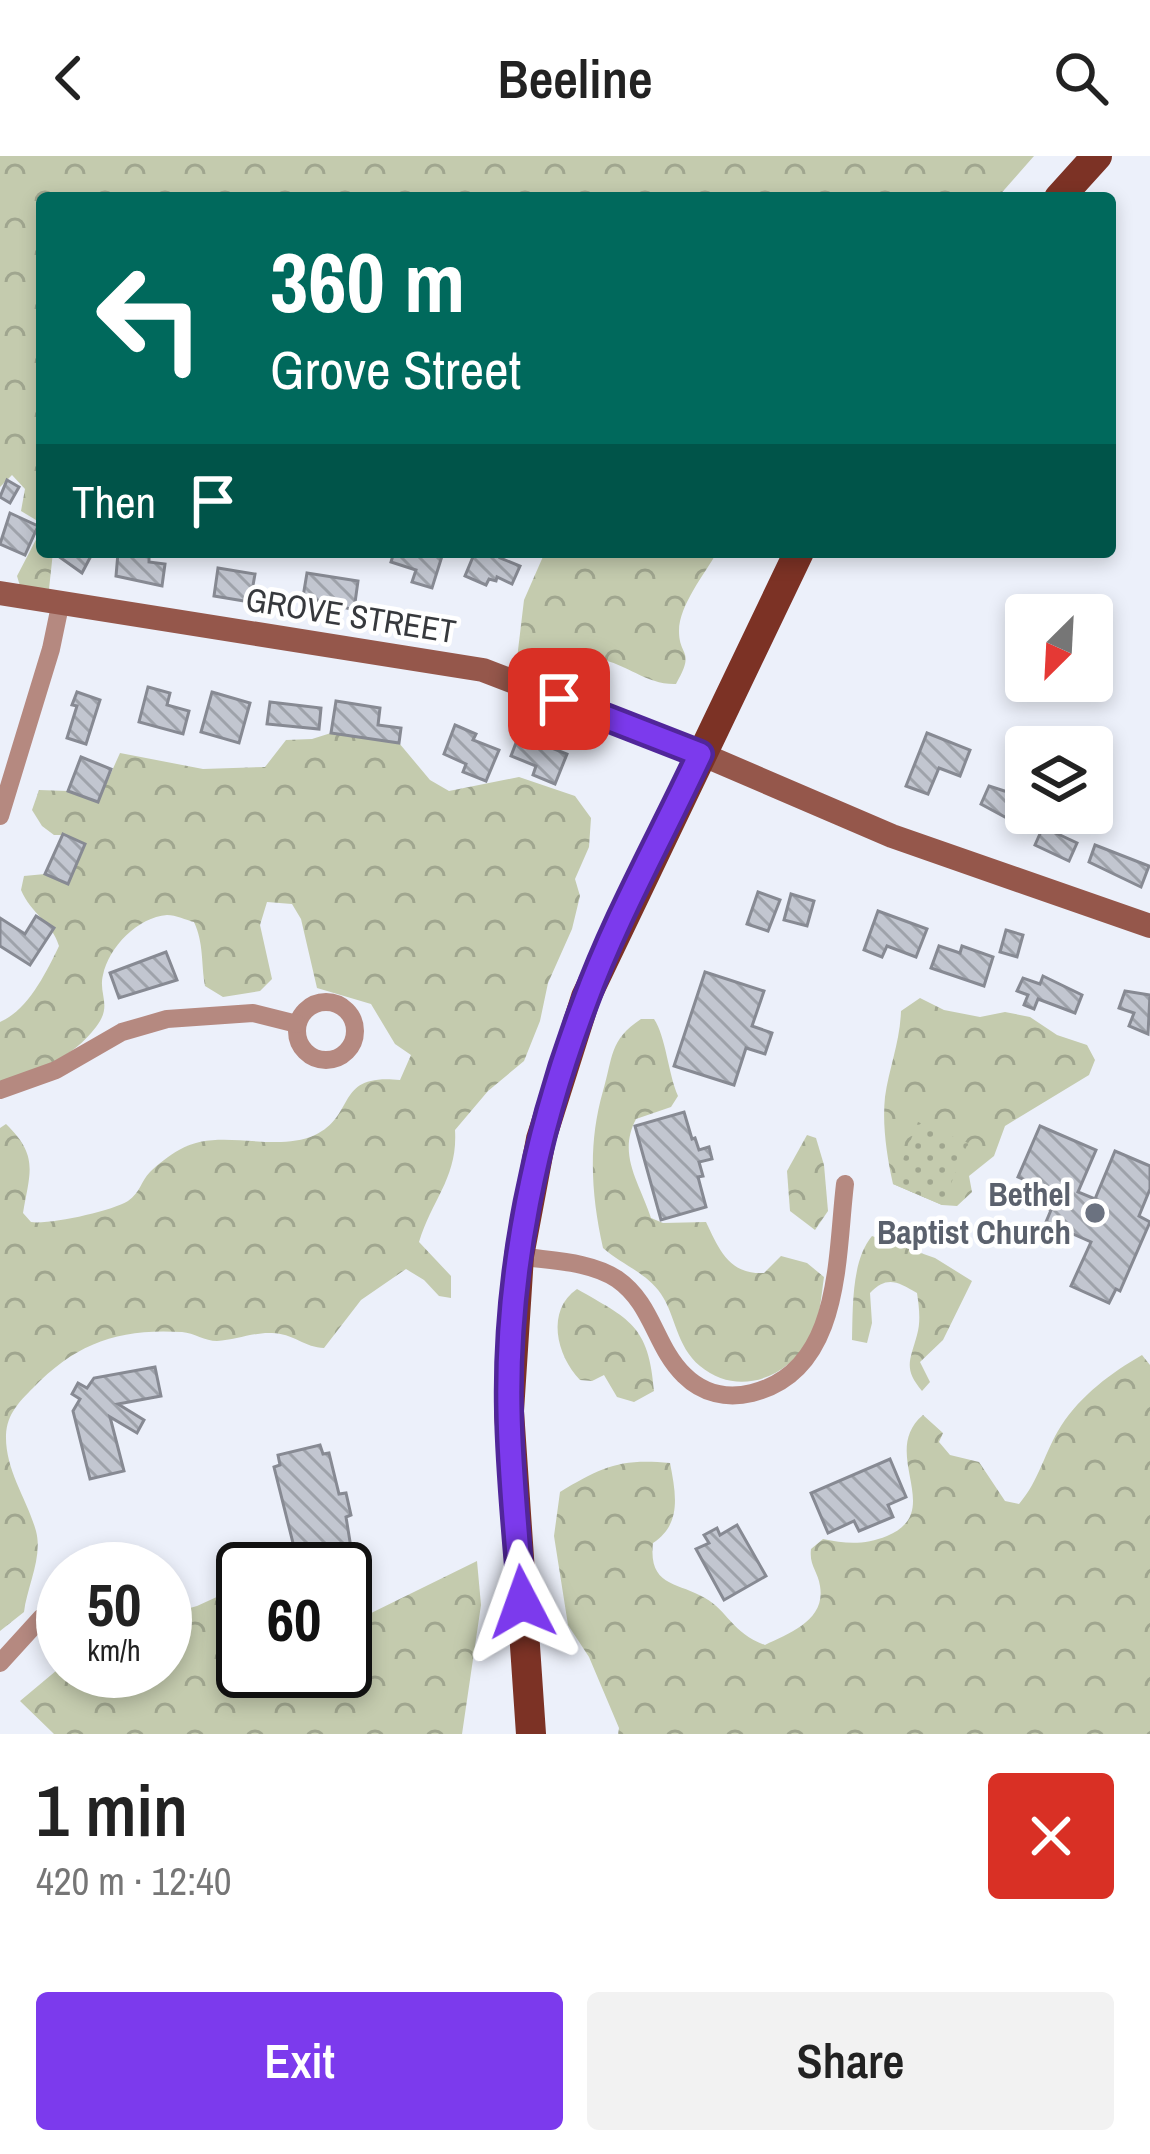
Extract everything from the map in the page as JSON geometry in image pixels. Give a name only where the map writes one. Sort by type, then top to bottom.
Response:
[{"type":"main road","points":[[1064,192],[1097,156]]},
{"type":"main road","points":[[531,1734],[509,1411],[519,1256],[541,1139],[586,997],[796,558]]},
{"type":"main road","name":"GROVE STREET","points":[[0,592],[483,670],[700,754],[892,836],[1150,926]]},
{"type":"street","points":[[0,816],[52,650],[61,601]]},
{"type":"street","points":[[0,1090],[56,1070],[122,1032],[167,1019],[253,1013],[297,1024]]},
{"type":"street","points":[[519,1256],[608,1274],[639,1298],[668,1356],[685,1376],[716,1394],[743,1395],[787,1378],[822,1336],[845,1184]]},
{"type":"street","points":[[0,1663],[36,1623]]},
{"type":"green space","points":[[0,156],[1034,156],[1002,192],[36,192],[36,520],[21,511],[25,489],[12,475],[0,487]]},
{"type":"green space","points":[[36,540],[36,558],[52,558],[49,589],[20,586],[17,576]]},
{"type":"green space","points":[[542,558],[713,558],[680,621],[686,659],[676,684],[599,659],[568,681],[541,681],[516,667],[524,600]]},
{"type":"green space","points":[[331,733],[399,743],[430,780],[449,791],[519,777],[575,796],[591,818],[589,847],[575,879],[580,896],[572,929],[548,983],[524,1061],[488,1091],[455,1130],[448,1175],[419,1242],[451,1276],[451,1298],[439,1296],[406,1269],[361,1300],[324,1348],[279,1334],[217,1341],[159,1331],[119,1336],[66,1360],[23,1398],[7,1428],[9,1460],[37,1542],[24,1612],[0,1631],[0,1128],[6,1124],[28,1155],[23,1213],[31,1222],[65,1219],[128,1201],[156,1166],[195,1143],[282,1142],[315,1135],[337,1117],[355,1089],[379,1080],[400,1080],[411,1055],[395,1044],[371,1004],[317,988],[301,919],[292,904],[267,902],[260,925],[272,979],[260,991],[223,997],[205,986],[194,922],[170,915],[156,917],[126,935],[111,954],[102,982],[104,1012],[87,1038],[53,1062],[0,1081],[0,1022],[28,1000],[59,946],[21,890],[24,876],[45,874],[63,835],[42,826],[32,810],[39,790],[68,791],[98,802],[120,753],[203,769],[265,767],[286,740]]},
{"type":"green space","points":[[920,998],[944,1010],[980,1017],[1005,1012],[1030,1017],[1057,1035],[1087,1045],[1095,1060],[1089,1075],[1005,1126],[994,1156],[969,1176],[972,1192],[957,1206],[942,1205],[893,1184],[889,1163],[885,1097],[901,1011]]},
{"type":"green space","points":[[641,1019],[654,1019],[658,1027],[678,1096],[671,1107],[636,1119],[631,1132],[629,1157],[651,1218],[663,1223],[706,1222],[727,1258],[742,1270],[764,1273],[781,1256],[807,1263],[824,1277],[809,1340],[787,1365],[760,1379],[729,1380],[700,1366],[686,1349],[655,1287],[603,1248],[593,1169],[598,1111],[618,1042]]},
{"type":"green space","points":[[918,1122],[968,1143],[942,1205],[893,1184]]},
{"type":"green space","points":[[807,1135],[816,1138],[824,1165],[828,1211],[815,1230],[790,1211],[787,1171]]},
{"type":"green space","points":[[872,1236],[935,1258],[972,1281],[943,1340],[920,1362],[930,1382],[922,1391],[910,1364],[919,1324],[917,1293],[893,1282],[876,1287],[870,1293],[872,1323],[867,1343],[852,1340],[857,1272]]},
{"type":"green space","points":[[577,1289],[633,1326],[647,1351],[654,1391],[634,1402],[617,1397],[604,1375],[580,1380],[572,1370],[560,1346],[558,1320],[567,1298]]},
{"type":"green space","points":[[1142,1355],[1150,1365],[1150,1734],[618,1734],[589,1657],[568,1625],[554,1536],[560,1492],[612,1466],[670,1463],[675,1508],[669,1527],[653,1543],[655,1568],[667,1581],[713,1603],[745,1634],[765,1645],[804,1624],[817,1608],[820,1586],[811,1549],[823,1539],[871,1541],[904,1525],[912,1512],[913,1497],[907,1446],[911,1430],[923,1415],[943,1433],[939,1442],[950,1455],[979,1462],[1005,1501],[1019,1504],[1078,1404]]},
{"type":"green space","points":[[477,1561],[481,1605],[462,1734],[54,1734],[20,1701],[36,1688],[36,1698],[192,1698],[192,1607],[216,1597],[216,1698],[372,1698],[372,1613]]},
{"type":"building","points":[[7,480],[19,487],[10,503],[0,497]]},
{"type":"building","points":[[10,513],[36,525],[25,555],[0,544]]},
{"type":"building","points":[[61,558],[90,558],[82,573]]},
{"type":"building","points":[[118,558],[149,558],[149,562],[165,564],[162,586],[116,576]]},
{"type":"building","points":[[392,558],[441,558],[432,588],[412,582],[416,570],[391,562]]},
{"type":"building","points":[[472,558],[500,558],[520,566],[512,584],[497,577],[486,585],[465,576]]},
{"type":"building","points":[[218,568],[255,574],[250,602],[214,596]]},
{"type":"building","points":[[307,573],[358,581],[354,610],[303,597]]},
{"type":"building","points":[[148,687],[170,693],[167,705],[189,711],[183,734],[139,722]]},
{"type":"building","points":[[77,692],[100,700],[86,744],[67,738]]},
{"type":"building","points":[[212,692],[250,703],[239,743],[201,732]]},
{"type":"building","points":[[336,701],[380,708],[378,725],[401,728],[399,743],[331,733]]},
{"type":"building","points":[[270,702],[321,708],[319,729],[267,724]]},
{"type":"building","points":[[455,725],[476,734],[473,740],[499,750],[486,781],[463,772],[466,764],[444,754]]},
{"type":"building","points":[[927,733],[970,750],[960,776],[939,768],[928,794],[906,786]]},
{"type":"building","points":[[519,735],[567,754],[555,784],[533,775],[536,766],[511,756]]},
{"type":"building","points":[[81,757],[111,769],[98,802],[68,791]]},
{"type":"building","points":[[989,786],[1005,791],[1005,817],[981,804]]},
{"type":"building","points":[[63,834],[85,844],[68,884],[45,874]]},
{"type":"building","points":[[1040,834],[1058,834],[1077,843],[1069,861],[1035,845]]},
{"type":"building","points":[[1095,845],[1149,866],[1141,887],[1089,862]]},
{"type":"building","points":[[758,892],[780,900],[768,931],[747,924]]},
{"type":"building","points":[[791,894],[814,901],[807,926],[784,920]]},
{"type":"building","points":[[878,911],[927,929],[916,957],[887,946],[882,957],[864,950]]},
{"type":"building","points":[[36,916],[54,928],[30,965],[0,946],[0,918],[25,934]]},
{"type":"building","points":[[1006,930],[1023,935],[1017,957],[1000,952]]},
{"type":"building","points":[[939,946],[960,953],[962,946],[993,957],[984,986],[931,968]]},
{"type":"building","points":[[166,952],[177,980],[119,998],[110,973]]},
{"type":"building","points":[[705,972],[764,991],[752,1026],[772,1033],[765,1054],[746,1048],[734,1085],[674,1066]]},
{"type":"building","points":[[1043,976],[1082,995],[1075,1013],[1038,999],[1034,1009],[1024,1005],[1028,995],[1017,991],[1023,978],[1040,984]]},
{"type":"building","points":[[1125,991],[1150,995],[1148,1034],[1129,1026],[1134,1013],[1119,1008]]},
{"type":"building","points":[[684,1112],[692,1139],[699,1150],[709,1147],[712,1159],[699,1162],[706,1207],[661,1220],[635,1126]]},
{"type":"building","name":"Bethel Baptist Church","points":[[1040,1126],[1096,1150],[1078,1192],[1095,1199],[1115,1151],[1150,1166],[1150,1189],[1139,1216],[1150,1222],[1120,1291],[1116,1289],[1109,1303],[1071,1286],[1091,1242],[1046,1222],[1051,1210],[1045,1207],[1052,1192],[1018,1177]]},
{"type":"building","points":[[155,1367],[161,1396],[118,1404],[144,1420],[137,1433],[110,1417],[124,1471],[90,1479],[73,1411],[80,1399],[72,1394],[78,1383],[87,1388],[94,1378]]},
{"type":"building","points":[[320,1445],[323,1454],[329,1453],[339,1494],[346,1493],[350,1542],[293,1542],[274,1467],[280,1465],[278,1455]]},
{"type":"building","points":[[890,1459],[906,1497],[888,1505],[893,1517],[859,1531],[854,1521],[828,1533],[811,1493]]},
{"type":"building","points":[[737,1525],[766,1576],[724,1600],[696,1549],[709,1543],[704,1535],[717,1528],[720,1535]]},
{"type":"place","name":"Bethel Baptist Church","points":[[1095,1213]]},
{"type":"route","points":[[522,1602],[509,1411],[513,1310],[527,1202],[562,1066],[586,997],[700,754],[559,699]]}]
